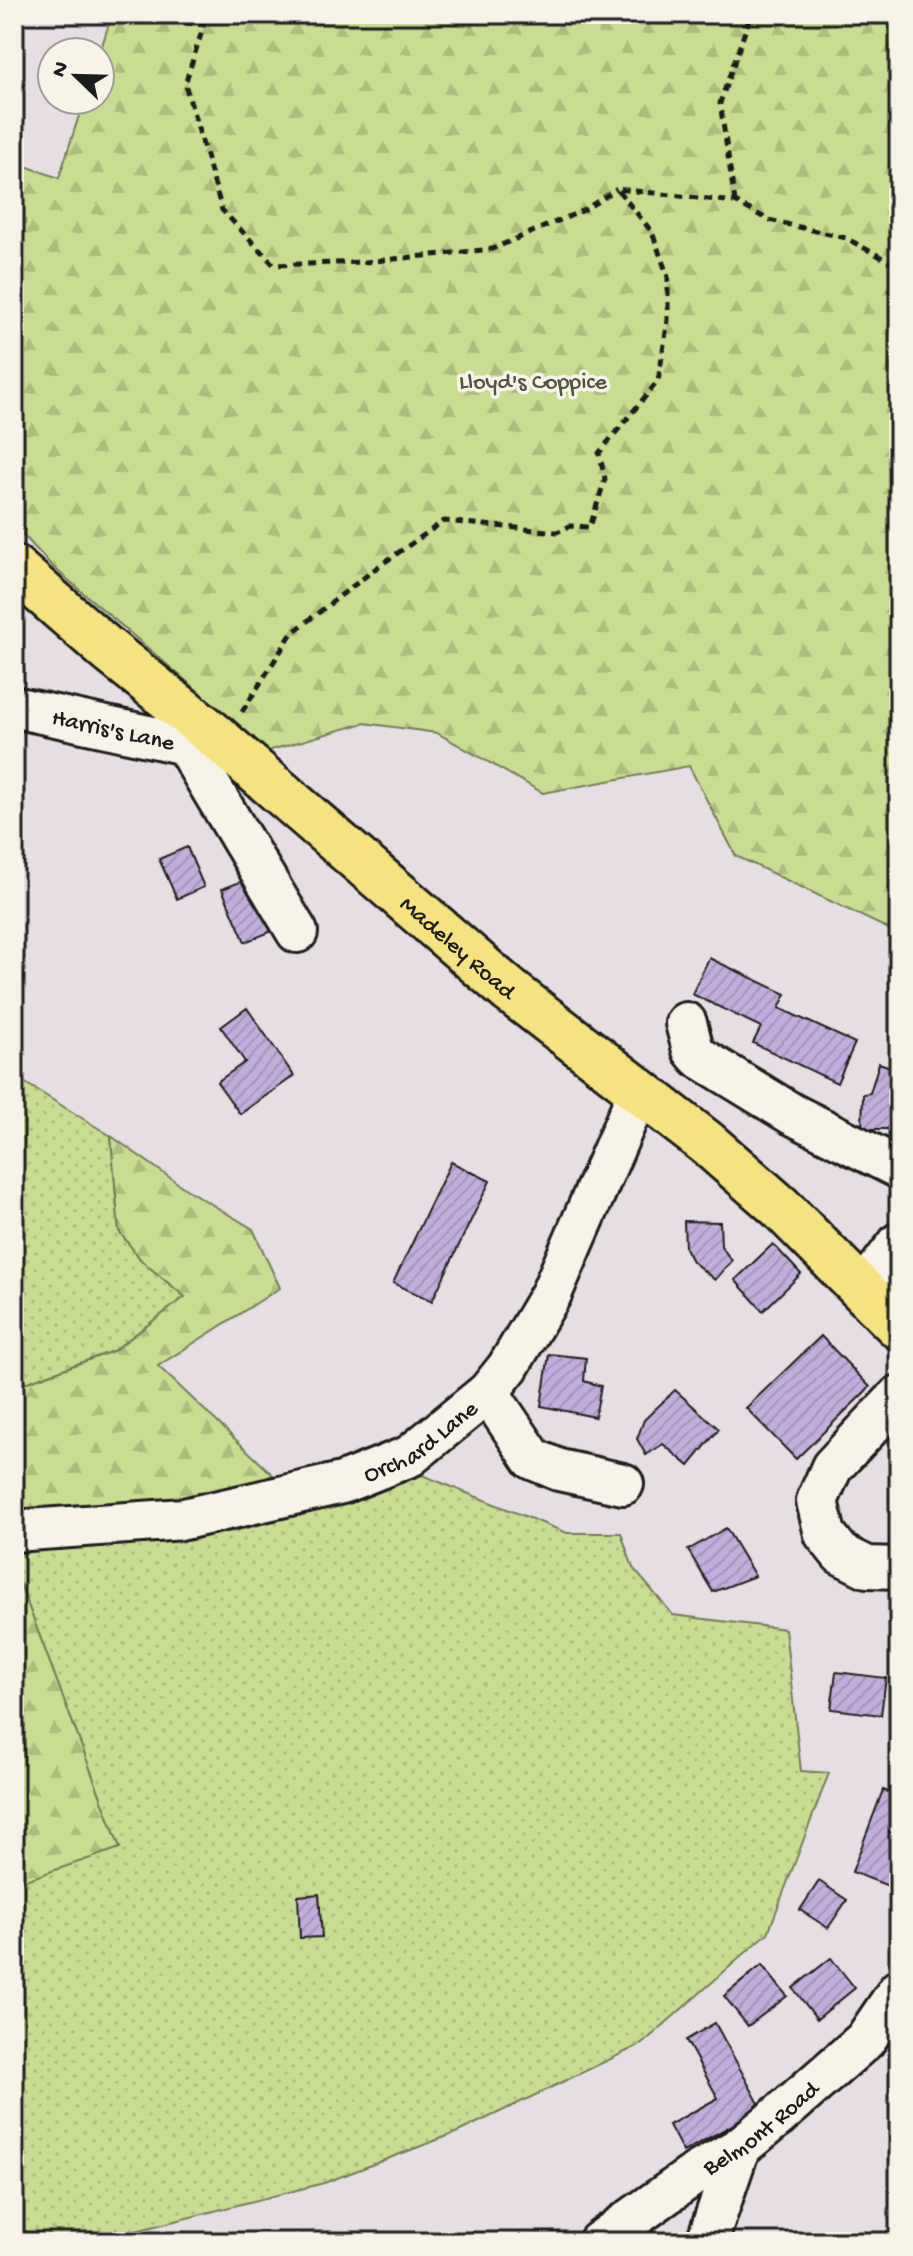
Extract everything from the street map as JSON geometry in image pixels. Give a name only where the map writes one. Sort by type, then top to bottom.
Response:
[{"type":"main road","name":"Madeley Road","points":[[14,568],[207,740],[510,991],[707,1143],[780,1207],[899,1327]]},
{"type":"street","name":"Harris's Lane","points":[[14,707],[207,740]]},
{"type":"street","points":[[207,740],[297,932]]},
{"type":"street","points":[[686,1023],[693,1050],[699,1057],[792,1114],[899,1168]]},
{"type":"street","name":"Orchard Lane","points":[[14,1531],[184,1519],[342,1483],[410,1456],[488,1392],[508,1367],[551,1294],[639,1091]]},
{"type":"street","points":[[862,1291],[899,1243]]},
{"type":"street","points":[[488,1392],[533,1459],[559,1470],[623,1484]]},
{"type":"street","points":[[899,1396],[832,1467],[817,1501],[825,1534],[841,1554],[867,1567],[899,1568]]},
{"type":"street","name":"Belmont Road","points":[[599,2242],[699,2171],[739,2148],[865,2040],[899,1990]]},
{"type":"street","points":[[707,2242],[739,2148]]},
{"type":"path","points":[[144,14],[149,18],[204,25]]},
{"type":"path","points":[[205,14],[185,84],[222,210],[274,265],[365,262],[492,249],[584,210],[617,189],[735,202],[769,220],[846,238],[899,267]]},
{"type":"path","points":[[735,202],[720,103],[751,14]]},
{"type":"path","points":[[207,740],[292,633],[444,521],[557,532],[570,526],[590,527],[605,479],[599,453],[658,381],[668,320],[668,277],[652,232],[617,189]]},
{"type":"green space","name":"Lloyd's Coppice","points":[[112,14],[899,14],[899,934],[736,856],[689,766],[543,793],[437,733],[364,723],[268,751],[53,567],[14,525],[14,162],[59,178],[79,116],[116,116],[116,36],[105,36]]},
{"type":"green space","points":[[14,1076],[111,1136],[119,1231],[142,1261],[185,1297],[113,1351],[14,1387]]},
{"type":"green space","points":[[111,1136],[186,1189],[253,1229],[280,1288],[158,1366],[273,1475],[212,1496],[180,1502],[14,1513],[14,1387],[113,1351],[185,1297],[142,1261],[119,1231]]},
{"type":"green space","points":[[412,1471],[567,1533],[621,1533],[633,1568],[673,1615],[785,1629],[801,1771],[829,1773],[768,1933],[642,2044],[458,2132],[324,2183],[93,2242],[14,2242],[14,1883],[120,1848],[14,1568],[14,1549],[235,1531],[294,1515]]},
{"type":"green space","points":[[14,1568],[120,1848],[14,1884]]},
{"type":"building","points":[[187,847],[204,887],[177,899],[159,859]]},
{"type":"building","points":[[253,877],[275,930],[245,942],[222,889]]},
{"type":"building","points":[[709,958],[786,994],[779,1008],[855,1043],[837,1083],[753,1043],[761,1027],[692,994]]},
{"type":"building","points":[[247,1008],[294,1076],[240,1114],[217,1082],[245,1062],[221,1027]]},
{"type":"building","points":[[879,1063],[899,1070],[899,1129],[862,1129],[863,1094],[870,1093]]},
{"type":"building","points":[[451,1162],[490,1181],[432,1301],[393,1283]]},
{"type":"building","points":[[684,1221],[720,1222],[721,1246],[732,1261],[715,1280],[692,1261],[685,1248]]},
{"type":"building","points":[[773,1244],[801,1274],[763,1311],[735,1280]]},
{"type":"building","points":[[821,1336],[870,1387],[796,1459],[746,1408]]},
{"type":"building","points":[[549,1354],[586,1358],[584,1381],[601,1386],[595,1417],[541,1406]]},
{"type":"building","points":[[675,1390],[719,1429],[689,1466],[663,1444],[646,1455],[637,1439],[644,1420]]},
{"type":"building","points":[[726,1528],[755,1576],[713,1592],[688,1550]]},
{"type":"building","points":[[836,1672],[886,1678],[881,1715],[831,1709]]},
{"type":"building","points":[[883,1790],[899,1796],[899,1890],[852,1872]]},
{"type":"building","points":[[819,1881],[847,1900],[828,1928],[800,1910]]},
{"type":"building","points":[[319,1894],[322,1937],[300,1938],[298,1896]]},
{"type":"building","points":[[831,1958],[855,1988],[817,2019],[793,1988]]},
{"type":"building","points":[[762,1965],[787,1996],[748,2026],[724,1996]]},
{"type":"building","points":[[715,2023],[762,2109],[683,2152],[669,2125],[718,2098],[686,2040]]}]
